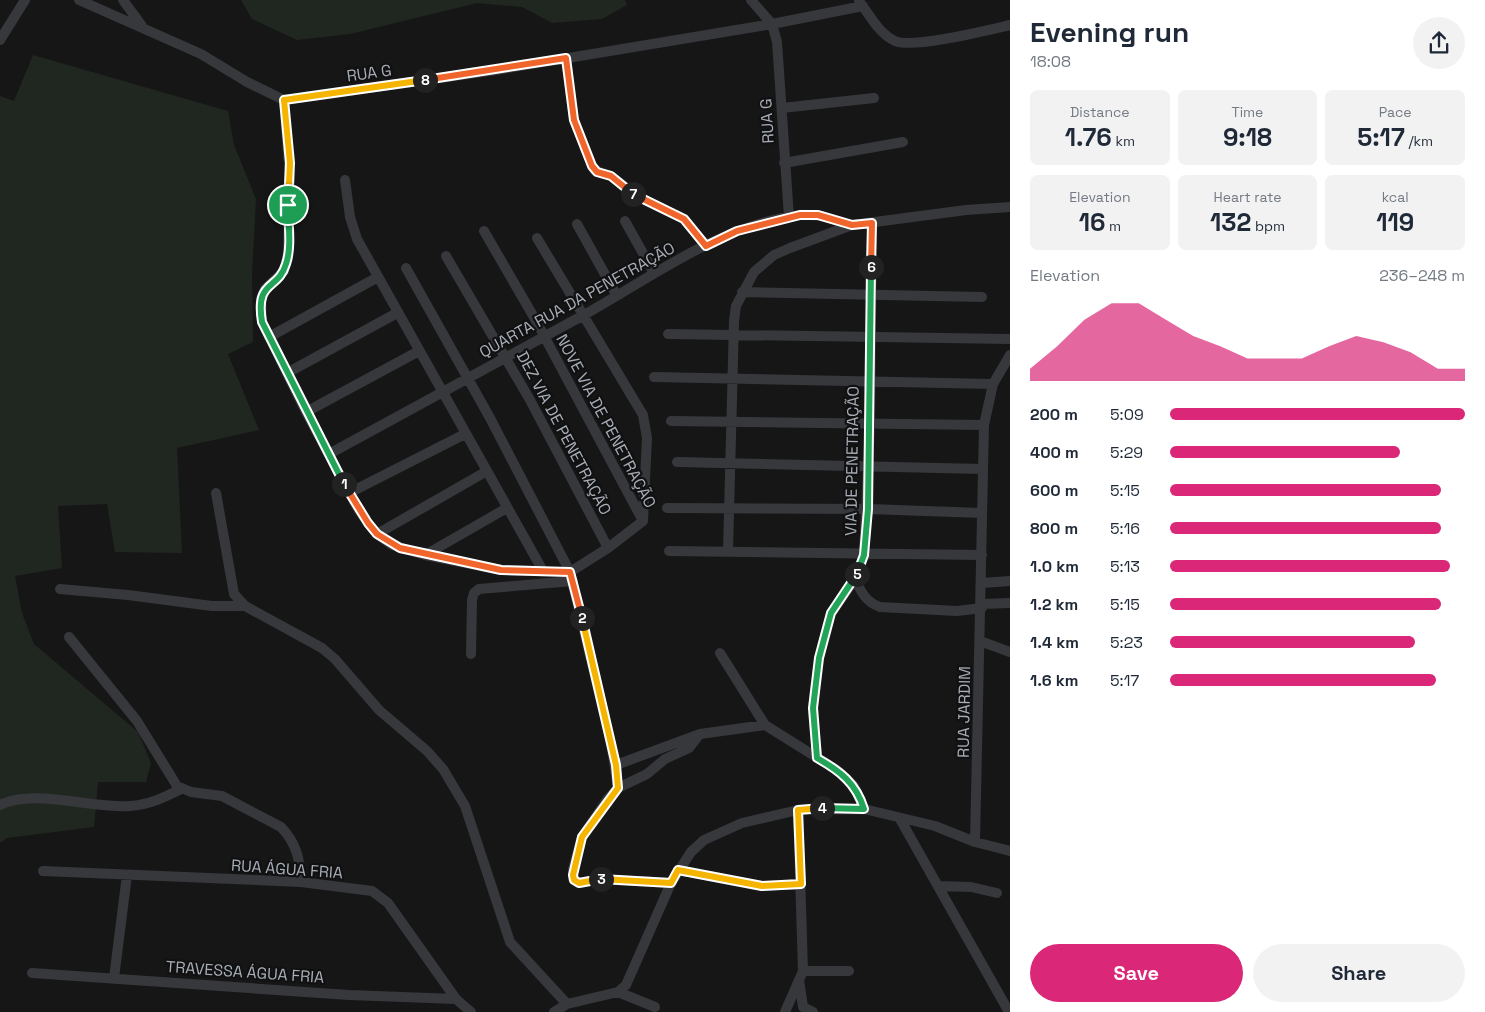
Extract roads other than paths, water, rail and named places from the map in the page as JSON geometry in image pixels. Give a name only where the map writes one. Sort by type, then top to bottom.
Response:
[{"type":"street","points":[[0,40],[25,0]]},
{"type":"street","points":[[79,0],[142,26],[201,54],[247,82],[284,100],[290,178],[288,253],[284,271],[265,289],[261,298],[262,322],[306,412],[349,493],[358,509],[377,534],[392,545],[425,555],[501,570],[543,571],[572,577]]},
{"type":"street","points":[[123,0],[142,26]]},
{"type":"street","name":"RUA G","points":[[751,0],[772,24],[777,42],[789,217]]},
{"type":"street","points":[[860,3],[882,31],[901,43],[1010,25]]},
{"type":"street","name":"RUA G","points":[[284,100],[566,58],[772,24],[860,3]]},
{"type":"street","points":[[566,58],[574,120],[594,170],[611,176],[625,189],[640,198],[684,219],[706,246]]},
{"type":"street","points":[[782,108],[874,98]]},
{"type":"street","points":[[784,163],[903,142]]},
{"type":"street","points":[[344,180],[354,233],[442,394],[543,571]]},
{"type":"street","points":[[728,551],[733,335],[736,306],[754,272],[774,255],[852,225],[966,210],[1010,207]]},
{"type":"street","name":"QUARTA RUA DA PENETRAÇÃO","points":[[329,454],[442,394],[467,378],[582,316],[654,273],[737,231],[789,217],[818,215],[852,225]]},
{"type":"street","points":[[625,221],[654,273]]},
{"type":"street","name":"VIA DE PENETRAÇÃO","points":[[817,758],[813,708],[819,658],[831,613],[856,579],[864,555],[868,509],[872,223]]},
{"type":"street","points":[[577,224],[617,296]]},
{"type":"street","name":"NOVE VIA DE PENETRAÇÃO","points":[[484,231],[544,336],[643,521]]},
{"type":"street","points":[[471,654],[472,600],[474,592],[479,589],[572,577],[643,521],[646,423],[626,384],[582,316],[537,238]]},
{"type":"street","name":"DEZ VIA DE PENETRAÇÃO","points":[[446,256],[506,358],[608,548]]},
{"type":"street","points":[[406,268],[467,378],[572,577],[616,765],[618,788]]},
{"type":"street","points":[[269,337],[378,277]]},
{"type":"street","points":[[742,292],[982,297]]},
{"type":"street","points":[[287,373],[397,313]]},
{"type":"street","points":[[668,334],[1010,339]]},
{"type":"street","points":[[306,412],[419,351]]},
{"type":"street","name":"RUA JARDIM","points":[[975,842],[982,606],[984,425],[993,384],[1010,355]]},
{"type":"street","points":[[654,377],[732,377],[993,384]]},
{"type":"street","points":[[671,421],[984,425]]},
{"type":"street","points":[[349,493],[465,434]]},
{"type":"street","points":[[677,462],[983,469]]},
{"type":"street","points":[[377,534],[487,472]]},
{"type":"street","points":[[216,493],[232,588],[245,606],[322,648],[335,659],[379,710],[427,752],[443,769],[465,806],[510,942],[567,1004]]},
{"type":"street","points":[[425,555],[507,508]]},
{"type":"street","points":[[667,508],[868,509],[982,513]]},
{"type":"street","points":[[669,551],[864,555],[982,555]]},
{"type":"street","points":[[856,579],[870,604],[880,607],[957,611],[1010,603]]},
{"type":"street","points":[[982,583],[1010,581]]},
{"type":"street","points":[[60,589],[128,595],[212,606],[245,606]]},
{"type":"street","points":[[69,637],[137,721],[154,745],[175,783],[182,789],[222,796],[281,827],[288,834],[299,853],[301,882]]},
{"type":"street","points":[[980,641],[1010,652]]},
{"type":"street","points":[[720,653],[765,725],[849,780],[860,797],[864,809]]},
{"type":"street","points":[[616,765],[700,734],[765,725]]},
{"type":"street","points":[[671,883],[601,879],[579,883],[574,880],[573,875],[582,837],[618,788],[647,774],[665,759],[684,751],[700,734]]},
{"type":"street","points":[[0,805],[46,799],[111,807],[130,806],[151,803],[182,789]]},
{"type":"street","points":[[554,1012],[567,1004],[618,992],[624,987],[671,883],[696,846],[715,834],[756,819],[798,810],[864,809],[935,826],[975,842],[1010,851]]},
{"type":"street","points":[[798,810],[803,1007],[813,1012]]},
{"type":"street","points":[[900,819],[1009,1012]]},
{"type":"street","name":"RUA ÁGUA FRIA","points":[[43,870],[301,882],[372,891],[381,896],[456,999],[471,1012]]},
{"type":"street","points":[[678,870],[762,886],[801,884]]},
{"type":"street","points":[[114,978],[127,875]]},
{"type":"street","points":[[938,886],[971,887],[997,893]]},
{"type":"street","points":[[801,975],[849,971]]},
{"type":"street","name":"TRAVESSA ÁGUA FRIA","points":[[32,973],[348,995],[456,999]]},
{"type":"street","points":[[785,1012],[801,975]]},
{"type":"street","points":[[618,992],[655,1007]]}]
